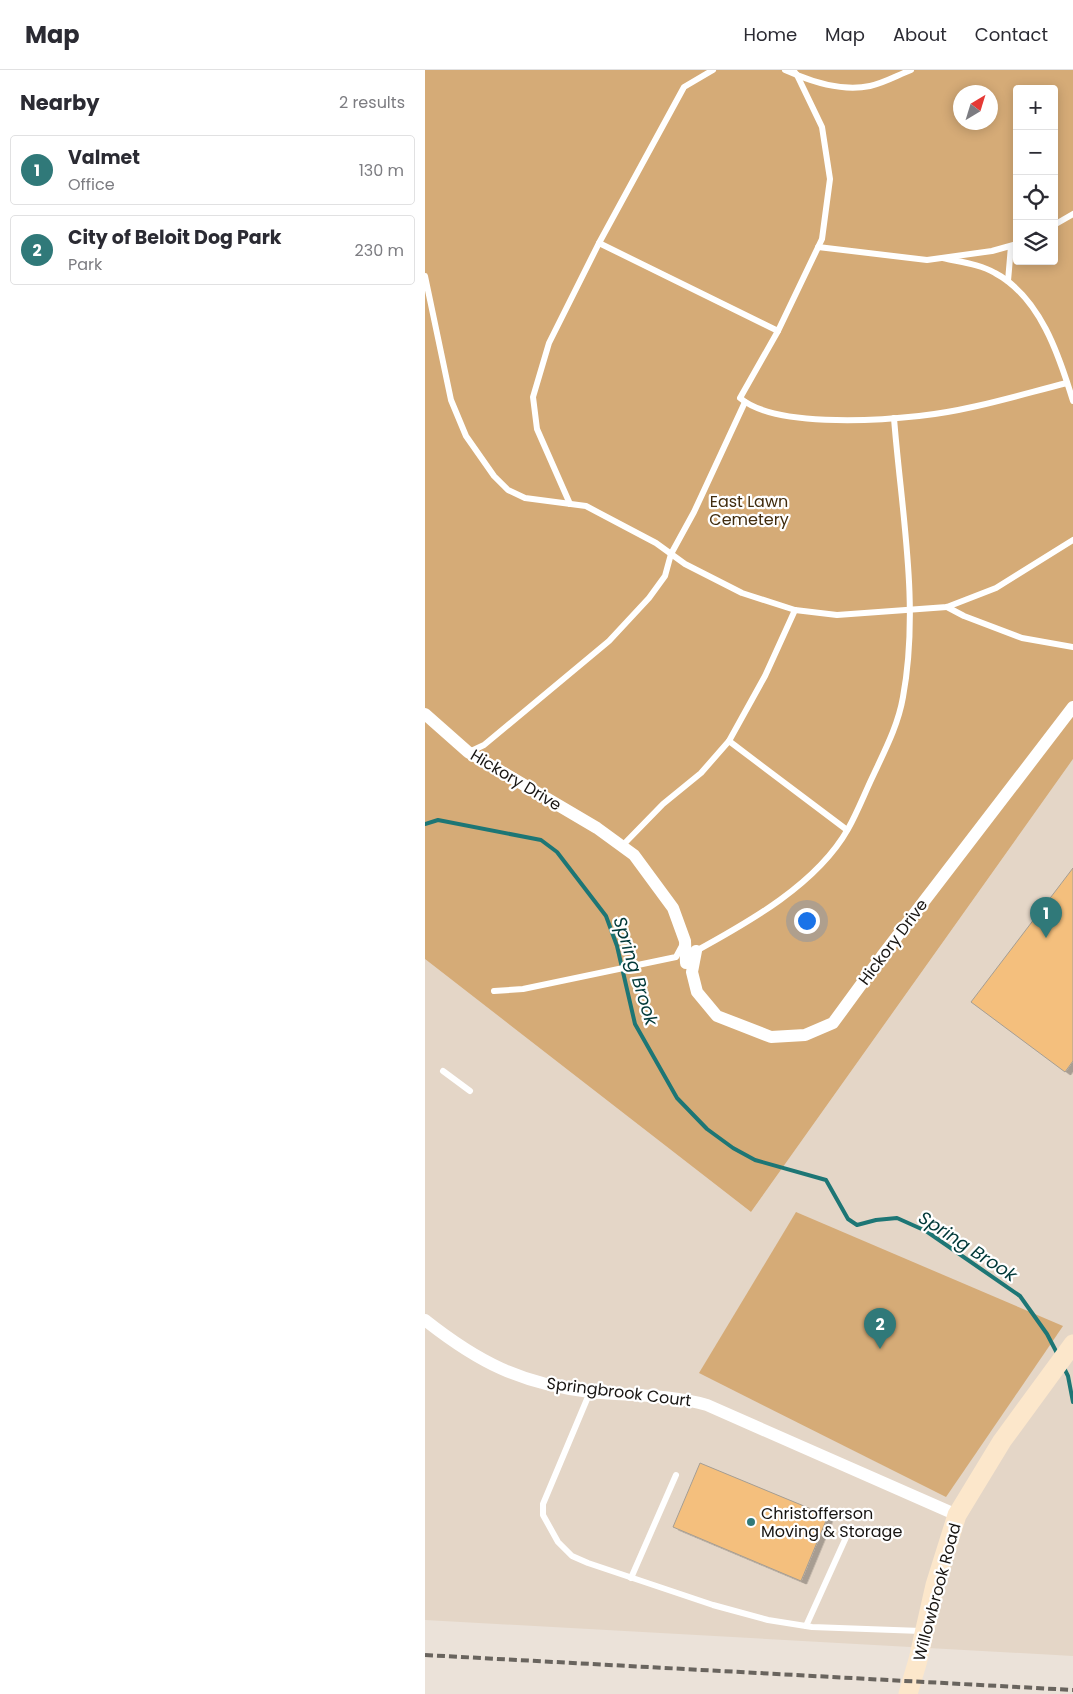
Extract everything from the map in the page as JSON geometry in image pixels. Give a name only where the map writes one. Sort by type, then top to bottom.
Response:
[{"type":"street","name":"Hickory Drive","points":[[695,951],[692,972],[697,992],[717,1016],[771,1037],[805,1035],[833,1023],[881,956],[1073,707]]},
{"type":"street","name":"Hickory Drive","points":[[425,714],[468,752],[574,814],[634,855],[673,908],[685,941],[686,963]]},
{"type":"street","name":"Springbrook Court","points":[[425,1320],[465,1350],[505,1371],[552,1386],[590,1392],[688,1399],[707,1405],[957,1515]]},
{"type":"street","name":"Willowbrook Road","points":[[908,1694],[935,1586],[957,1515],[1002,1441],[1073,1344]]},
{"type":"lane","points":[[570,504],[537,428],[533,397],[549,343],[599,243],[685,87],[713,70]]},
{"type":"lane","points":[[785,70],[815,82],[841,87],[871,86],[911,70]]},
{"type":"lane","points":[[795,73],[822,127],[830,179],[822,238],[778,331],[740,398],[750,407],[798,418],[894,418],[919,416],[1067,383]]},
{"type":"lane","points":[[1058,223],[1073,214]]},
{"type":"lane","points":[[599,243],[778,331]]},
{"type":"lane","points":[[818,247],[927,260],[1013,245]]},
{"type":"lane","points":[[1008,281],[1013,251]]},
{"type":"lane","points":[[943,258],[994,272],[1008,281],[1031,305],[1061,360],[1073,401]]},
{"type":"lane","points":[[425,276],[451,400],[466,436],[484,463],[507,490],[525,498],[586,506],[656,543],[685,564],[742,593],[795,610],[837,615],[947,606],[997,588],[1073,540]]},
{"type":"lane","points":[[468,752],[483,745],[572,673],[630,621],[665,576],[671,554],[694,512],[745,402]]},
{"type":"lane","points":[[695,951],[753,920],[784,897],[827,857],[847,830],[894,730],[903,697],[909,638],[909,610],[905,513],[894,418]]},
{"type":"lane","points":[[947,606],[964,616],[1022,638],[1073,647]]},
{"type":"lane","points":[[622,846],[663,804],[701,773],[729,741],[765,676],[795,610]]},
{"type":"lane","points":[[729,741],[847,830]]},
{"type":"lane","points":[[494,991],[523,990],[676,957],[685,941]]},
{"type":"lane","points":[[443,1071],[470,1091]]},
{"type":"lane","points":[[590,1392],[543,1504],[543,1515],[553,1534],[572,1556],[713,1605],[768,1620],[806,1626],[925,1631]]},
{"type":"lane","points":[[631,1578],[677,1475]]},
{"type":"lane","points":[[806,1626],[848,1532]]},
{"type":"shaded area","points":[[1073,759],[1073,1656],[425,1620],[425,959],[751,1212]]},
{"type":"green space","name":"East Lawn Cemetery","points":[[425,70],[1073,70],[1073,759],[751,1212],[425,959]]},
{"type":"green space","points":[[796,1212],[1063,1326],[946,1497],[699,1373]]},
{"type":"building","points":[[1073,868],[1073,1061],[1065,1072],[971,1002]]},
{"type":"building","name":"Christofferson Moving & Storage","points":[[700,1463],[828,1516],[801,1581],[673,1527]]},
{"type":"waterway","name":"Spring Brook","points":[[425,824],[438,820],[541,840],[557,852],[606,916],[617,946],[635,1024],[677,1098],[707,1129],[733,1148],[755,1160],[826,1180],[848,1219],[857,1225],[876,1220],[897,1218],[926,1231],[1020,1296],[1047,1334],[1058,1355]]},
{"type":"waterway","name":"Spring Brook","points":[[1064,1368],[1068,1376],[1073,1402]]},
{"type":"railway","points":[[425,1655],[1073,1690]]},
{"type":"place","name":"Valmet","points":[[1046,938]]},
{"type":"place","name":"City of Beloit Dog Park","points":[[880,1349]]},
{"type":"place","name":"Christofferson Moving & Storage","points":[[751,1522]]}]
